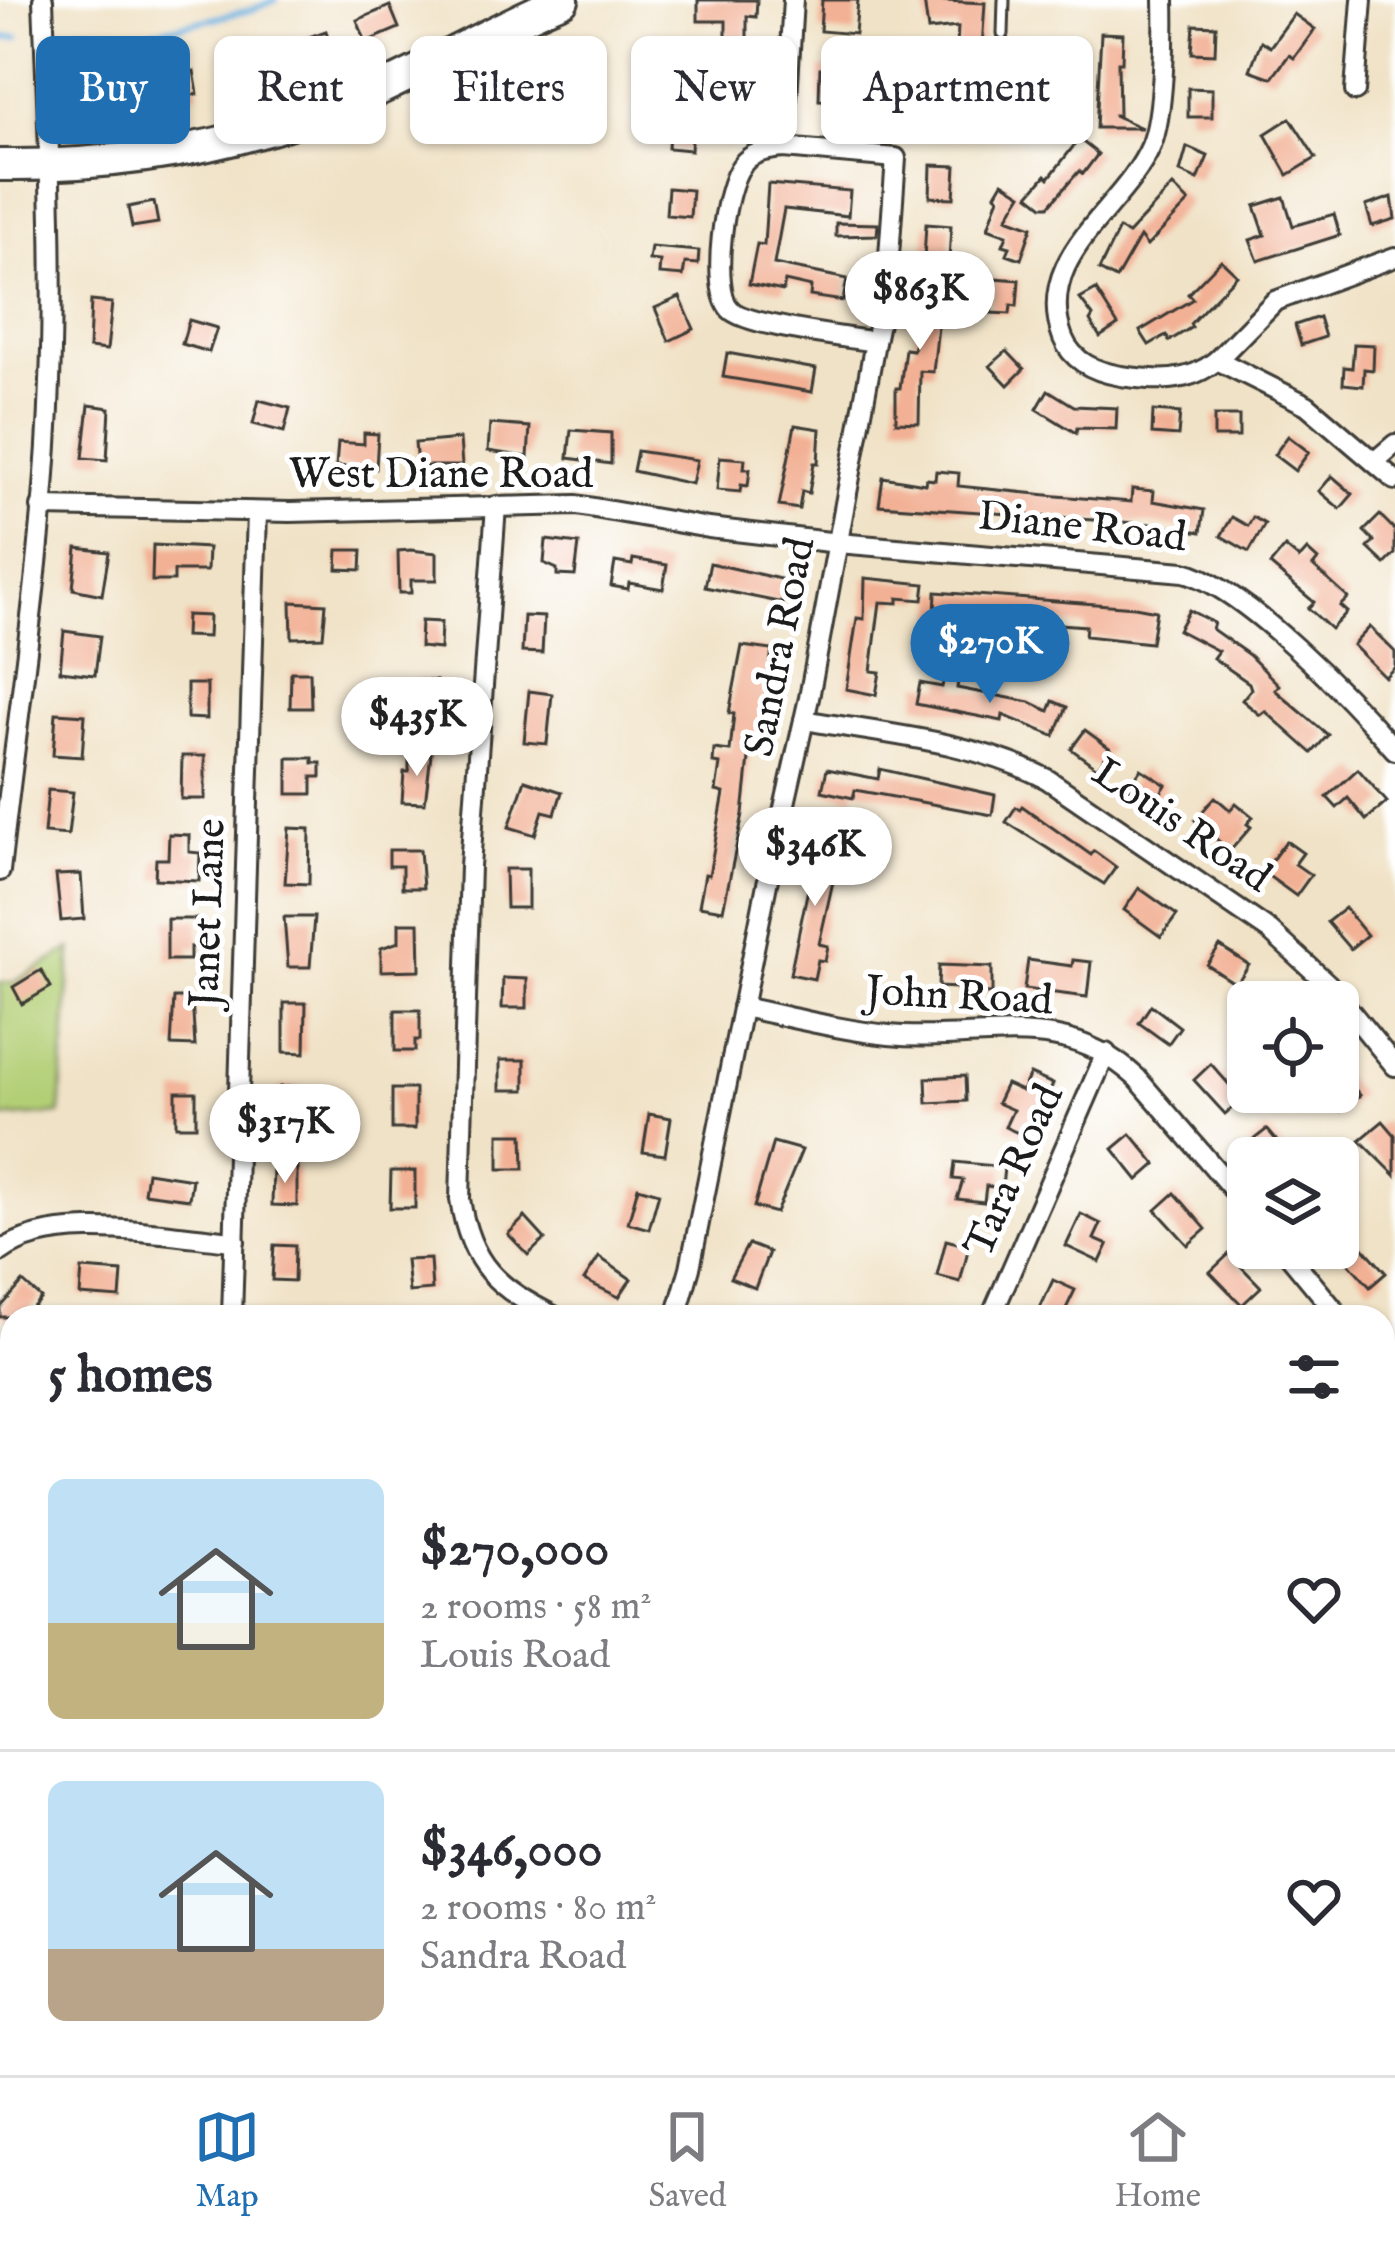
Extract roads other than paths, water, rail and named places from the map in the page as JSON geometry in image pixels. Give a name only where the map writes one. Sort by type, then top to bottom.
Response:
[{"type":"main road","points":[[0,165],[145,158],[279,128],[380,89],[563,0]]},
{"type":"street","points":[[0,872],[41,507],[50,382],[50,164],[43,0]]},
{"type":"street","points":[[793,0],[784,148],[754,154],[737,172],[718,277],[724,301],[742,319],[875,342]]},
{"type":"street","points":[[1164,0],[1156,130],[1132,176],[1076,246],[1059,283],[1058,316],[1068,348],[1092,369],[1171,379],[1191,377],[1217,360],[1275,301],[1395,257]]},
{"type":"street","points":[[1355,91],[1362,0]]},
{"type":"street","name":"Sandra Road","points":[[680,1305],[805,720],[887,284],[896,158],[784,148]]},
{"type":"street","points":[[1217,360],[1307,405],[1395,480]]},
{"type":"street","points":[[1375,462],[1395,444]]},
{"type":"street","name":"West Diane Road","points":[[41,507],[411,512],[577,505],[709,528],[838,543]]},
{"type":"street","points":[[496,506],[470,866],[460,1199],[469,1242],[479,1260],[506,1290],[534,1305]]},
{"type":"street","name":"Janet Lane","points":[[232,1305],[257,512]]},
{"type":"street","name":"Diane Road","points":[[838,543],[1112,563],[1206,577],[1241,601],[1330,681],[1395,750]]},
{"type":"street","name":"Louis Road","points":[[805,720],[1000,759],[1068,791],[1270,931],[1328,984],[1395,1066]]},
{"type":"street","name":"John Road","points":[[742,1006],[889,1035],[1063,1036],[1122,1064],[1227,1182]]},
{"type":"street","name":"Tara Road","points":[[996,1305],[1106,1053]]},
{"type":"street","points":[[0,1252],[29,1235],[73,1228],[235,1241]]},
{"type":"street","points":[[1300,1269],[1330,1305]]},
{"type":"lane","points":[[1003,34],[1004,0]]},
{"type":"waterway","points":[[78,30],[139,35],[276,0]]},
{"type":"waterway","points":[[0,38],[17,37]]}]
